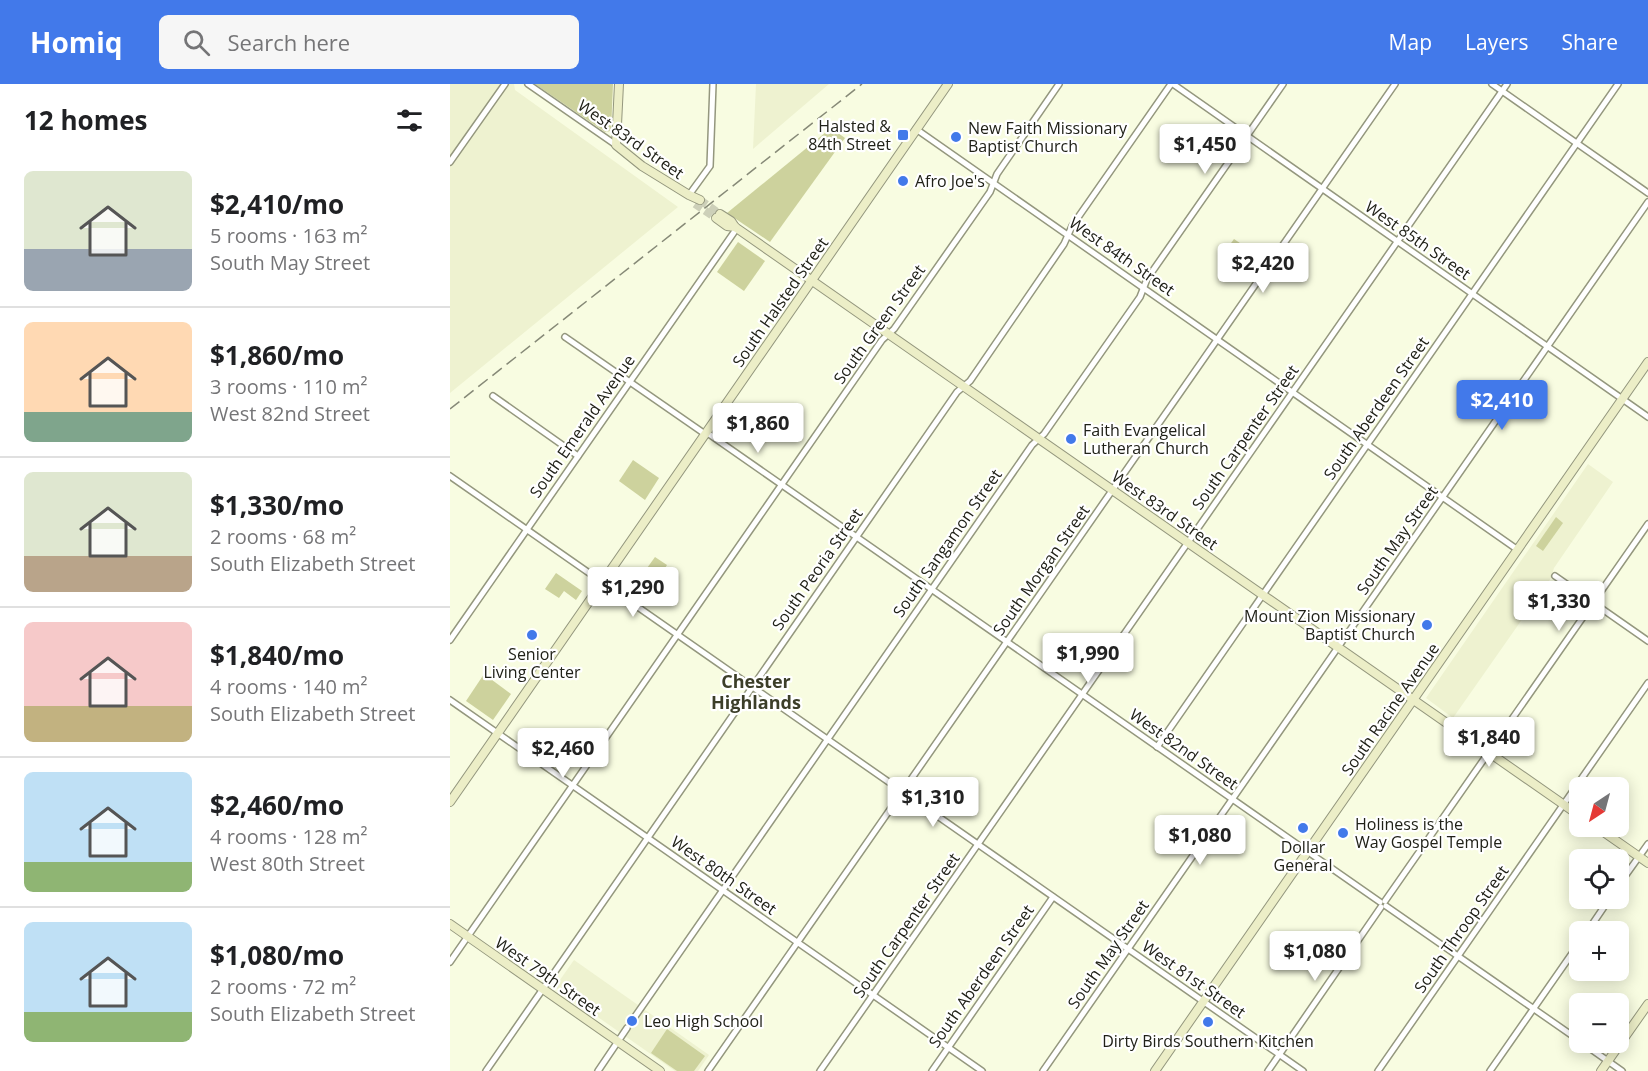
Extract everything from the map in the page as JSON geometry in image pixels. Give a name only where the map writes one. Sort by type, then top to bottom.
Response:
[{"type":"street","points":[[450,162],[505,84]]},
{"type":"street","name":"West 83rd Street","points":[[528,84],[616,145],[643,167],[698,202]]},
{"type":"street","points":[[616,145],[619,84]]},
{"type":"street","points":[[689,195],[710,166],[713,84]]},
{"type":"street","name":"South Halsted Street","points":[[450,802],[948,84]]},
{"type":"street","name":"South Green Street","points":[[450,962],[882,340],[901,319],[990,192],[997,174],[1059,84]]},
{"type":"street","name":"West 85th Street","points":[[1172,84],[1648,417]]},
{"type":"street","name":"South Peoria Street","points":[[486,1071],[957,392],[970,381],[1064,244],[1072,226],[1172,84]]},
{"type":"street","name":"South Sangamon Street","points":[[634,1018],[1032,445],[1044,434],[1140,297],[1147,279],[1283,84]]},
{"type":"street","name":"South Morgan Street","points":[[708,1071],[1395,84]]},
{"type":"street","points":[[1492,84],[1648,193]]},
{"type":"street","name":"South Carpenter Street","points":[[820,1071],[1507,84]]},
{"type":"street","name":"South Aberdeen Street","points":[[1157,747],[1618,84]]},
{"type":"street","name":"West 84th Street","points":[[916,129],[1518,550]]},
{"type":"street","name":"South May Street","points":[[1043,1071],[1648,202]]},
{"type":"street","name":"West 83rd Street","points":[[718,216],[731,221],[736,228],[1569,808]]},
{"type":"street","name":"South Emerald Avenue","points":[[450,640],[736,228]]},
{"type":"street","name":"West 82nd Street","points":[[565,337],[782,484],[1569,1034]]},
{"type":"street","name":"South Racine Avenue","points":[[1155,1071],[1648,362]]},
{"type":"street","points":[[493,396],[578,456]]},
{"type":"street","name":"West 81st Street","points":[[450,477],[1303,1071]]},
{"type":"street","points":[[1268,1071],[1648,524]]},
{"type":"street","points":[[1555,576],[1648,641]]},
{"type":"street","name":"South Throop Street","points":[[1378,1071],[1648,683]]},
{"type":"street","name":"West 80th Street","points":[[450,700],[982,1071]]},
{"type":"street","points":[[1611,837],[1648,863]]},
{"type":"street","points":[[1629,871],[1648,844]]},
{"type":"street","name":"South Aberdeen Street","points":[[932,1071],[1053,897]]},
{"type":"street","name":"West 79th Street","points":[[450,924],[660,1071]]},
{"type":"street","points":[[1490,1071],[1569,958]]},
{"type":"street","points":[[1601,1071],[1648,1004]]},
{"type":"street","points":[[598,1071],[627,1028]]},
{"type":"street","name":"West 82nd Street","points":[[1596,1053],[1622,1071]]},
{"type":"shaded area","points":[[450,84],[514,84],[515,90],[678,207],[450,393]]},
{"type":"shaded area","points":[[535,84],[613,84],[611,131],[605,132]]},
{"type":"shaded area","points":[[756,84],[829,84],[753,149]]},
{"type":"shaded area","points":[[831,128],[845,138],[770,242],[727,213]]},
{"type":"shaded area","points":[[1234,239],[1262,258],[1247,281],[1218,261]]},
{"type":"shaded area","points":[[738,242],[765,261],[744,291],[717,272]]},
{"type":"shaded area","points":[[633,460],[659,478],[645,500],[619,481]]},
{"type":"shaded area","points":[[1588,464],[1613,482],[1554,568],[1551,578],[1453,718],[1426,698]]},
{"type":"shaded area","points":[[1556,517],[1563,523],[1543,551],[1536,546]]},
{"type":"shaded area","points":[[655,557],[667,565],[655,584],[642,575]]},
{"type":"shaded area","points":[[556,573],[582,591],[576,600],[564,591],[559,598],[545,589]]},
{"type":"shaded area","points":[[484,674],[511,694],[493,720],[466,701]]},
{"type":"shaded area","name":"Leo High School","points":[[574,960],[709,1055],[698,1071],[675,1071],[555,987]]},
{"type":"shaded area","points":[[667,1029],[705,1056],[694,1071],[677,1071],[651,1053]]},
{"type":"tunnel","points":[[700,200],[720,214]]},
{"type":"tunnel","points":[[695,204],[716,218]]},
{"type":"railway","points":[[450,409],[862,84]]},
{"type":"place","name":"Halsted & 84th Street","points":[[903,135]]},
{"type":"place","name":"New Faith Missionary Baptist Church","points":[[956,137]]},
{"type":"place","name":"Afro Joe's","points":[[903,181]]},
{"type":"place","name":"Faith Evangelical Lutheran Church","points":[[1071,439]]},
{"type":"place","name":"Mount Zion Missionary Baptist Church","points":[[1427,625]]},
{"type":"place","name":"Senior Living Center","points":[[532,635]]},
{"type":"place","name":"Dollar General","points":[[1303,828]]},
{"type":"place","name":"Holiness is the Way Gospel Temple","points":[[1343,833]]},
{"type":"place","name":"Leo High School","points":[[632,1021]]},
{"type":"place","name":"Dirty Birds Southern Kitchen","points":[[1208,1022]]},
{"type":"district","name":"Chester Highlands","points":[[756,692]]}]
